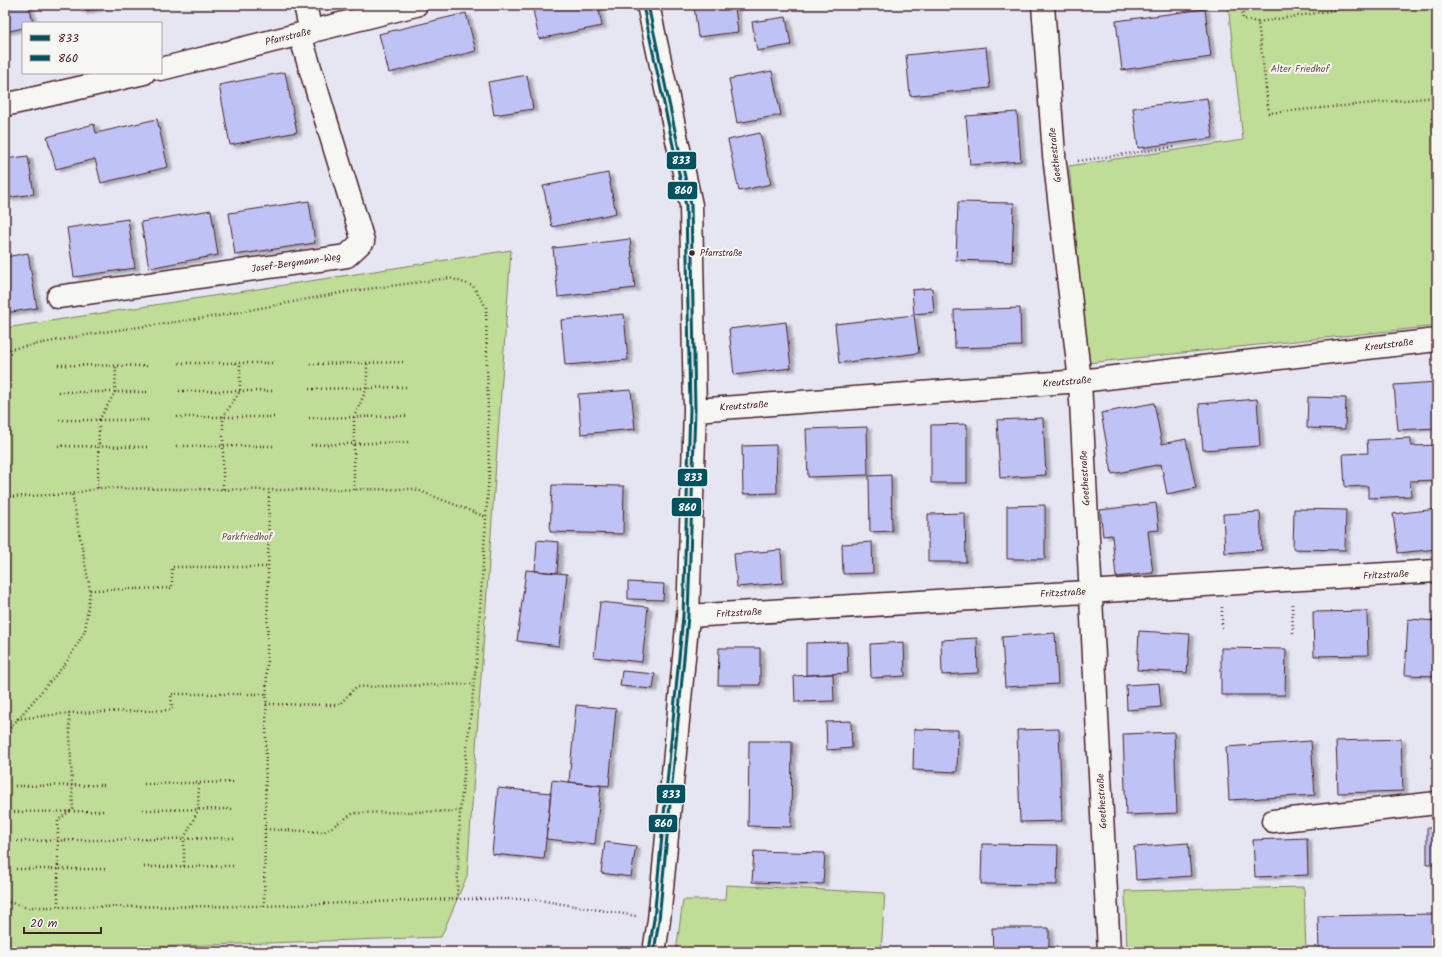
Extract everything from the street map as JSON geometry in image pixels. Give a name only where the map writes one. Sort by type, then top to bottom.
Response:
[{"type":"street","points":[[305,5],[305,33]]},
{"type":"street","name":"Pfarrstraße","points":[[162,69],[416,5]]},
{"type":"street","points":[[648,5],[691,205],[695,410],[688,616],[659,920],[654,952]]},
{"type":"street","name":"Goethestraße","points":[[1043,5],[1055,164],[1080,381],[1109,952]]},
{"type":"street","name":"Josef-Bergmann-Weg","points":[[58,297],[347,256],[363,241],[305,33]]},
{"type":"street","points":[[5,106],[140,74]]},
{"type":"street","name":"Kreutstraße","points":[[695,410],[1080,381],[1437,340]]},
{"type":"street","name":"Fritzstraße","points":[[688,616],[1437,571]]},
{"type":"street","points":[[1273,820],[1437,803]]},
{"type":"path","points":[[1242,5],[1244,19],[1258,22],[1368,5]]},
{"type":"path","points":[[1258,22],[1269,113],[1437,97]]},
{"type":"path","points":[[1055,164],[1174,147]]},
{"type":"path","points":[[5,350],[103,332],[218,316],[345,292],[450,278],[473,286],[486,307],[489,472],[474,684],[460,811],[457,899]]},
{"type":"path","points":[[310,364],[406,362]]},
{"type":"path","points":[[180,363],[276,363]]},
{"type":"path","points":[[223,490],[224,417],[240,391],[240,363]]},
{"type":"path","points":[[354,490],[354,417],[368,388],[367,363]]},
{"type":"path","points":[[58,365],[150,366]]},
{"type":"path","points":[[98,488],[99,420],[115,392],[116,366]]},
{"type":"path","points":[[309,389],[406,388]]},
{"type":"path","points":[[179,391],[276,391]]},
{"type":"path","points":[[58,392],[149,392]]},
{"type":"path","points":[[309,418],[406,416]]},
{"type":"path","points":[[177,417],[274,417]]},
{"type":"path","points":[[59,420],[149,420]]},
{"type":"path","points":[[311,445],[408,442]]},
{"type":"path","points":[[58,446],[148,447]]},
{"type":"path","points":[[176,446],[273,446]]},
{"type":"path","points":[[5,496],[72,494],[98,488],[223,490],[415,489],[486,517]]},
{"type":"path","points":[[264,906],[269,490]]},
{"type":"path","points":[[5,734],[66,663],[85,631],[90,590],[72,494]]},
{"type":"path","points":[[90,590],[172,588],[172,567],[268,567]]},
{"type":"path","points":[[1290,580],[1293,633]]},
{"type":"path","points":[[266,704],[339,705],[356,687],[474,684]]},
{"type":"path","points":[[17,719],[69,713],[172,710],[171,694],[266,694]]},
{"type":"path","points":[[58,907],[58,820],[73,809],[69,713]]},
{"type":"path","points":[[144,784],[234,782]]},
{"type":"path","points":[[184,866],[184,839],[198,810],[198,783]]},
{"type":"path","points":[[15,786],[105,785]]},
{"type":"path","points":[[143,810],[232,809]]},
{"type":"path","points":[[265,829],[324,832],[354,814],[460,811]]},
{"type":"path","points":[[14,812],[103,812]]},
{"type":"path","points":[[17,841],[236,838]]},
{"type":"path","points":[[144,867],[234,866]]},
{"type":"path","points":[[16,869],[105,868]]},
{"type":"path","points":[[5,901],[25,907],[58,907],[264,906],[457,899],[532,899],[659,920]]},
{"type":"green space","name":"Alter Friedhof","points":[[1228,5],[1437,5],[1437,326],[1088,363],[1069,166],[1243,140]]},
{"type":"green space","name":"Parkfriedhof","points":[[511,250],[467,876],[441,937],[5,952],[5,328]]},
{"type":"green space","points":[[726,885],[885,893],[881,952],[676,952],[683,900],[725,900]]},
{"type":"green space","points":[[1304,887],[1306,952],[1127,952],[1125,891]]},
{"type":"building","points":[[5,5],[29,5],[33,22],[22,22],[22,28],[5,32]]},
{"type":"building","points":[[81,5],[109,5],[82,12]]},
{"type":"building","points":[[532,5],[598,5],[602,26],[539,39]]},
{"type":"building","points":[[694,5],[753,5],[735,7],[738,32],[698,37]]},
{"type":"building","points":[[1205,9],[1211,57],[1122,70],[1116,21]]},
{"type":"building","points":[[466,13],[476,51],[389,73],[379,34]]},
{"type":"building","points":[[786,17],[791,45],[757,51],[752,22]]},
{"type":"building","points":[[986,47],[990,88],[910,96],[906,55]]},
{"type":"building","points":[[772,71],[781,115],[737,123],[729,79]]},
{"type":"building","points":[[285,72],[297,132],[230,145],[219,85]]},
{"type":"building","points":[[527,75],[533,109],[494,115],[488,82]]},
{"type":"building","points":[[1207,98],[1213,138],[1138,148],[1133,108]]},
{"type":"building","points":[[1017,112],[1021,161],[970,165],[966,116]]},
{"type":"building","points":[[157,119],[168,167],[101,183],[95,159],[56,169],[47,137],[94,124],[96,133]]},
{"type":"building","points":[[760,133],[771,184],[739,191],[728,140]]},
{"type":"building","points":[[28,156],[34,194],[5,198],[5,159]]},
{"type":"building","points":[[608,173],[616,213],[552,227],[543,186]]},
{"type":"building","points":[[309,201],[315,243],[235,255],[229,213]]},
{"type":"building","points":[[958,202],[1014,203],[1012,262],[956,260]]},
{"type":"building","points":[[211,210],[218,255],[149,268],[141,222]]},
{"type":"building","points":[[128,219],[135,268],[74,277],[67,228]]},
{"type":"building","points":[[630,239],[635,288],[558,297],[553,248]]},
{"type":"building","points":[[28,253],[37,308],[5,313],[5,257]]},
{"type":"building","points":[[932,288],[934,312],[914,314],[912,290]]},
{"type":"building","points":[[1020,308],[1021,346],[955,348],[954,310]]},
{"type":"building","points":[[624,314],[628,360],[565,365],[561,320]]},
{"type":"building","points":[[914,315],[919,353],[839,363],[835,324]]},
{"type":"building","points":[[786,322],[791,368],[734,375],[729,329]]},
{"type":"building","points":[[1437,382],[1437,428],[1398,430],[1394,385]]},
{"type":"building","points":[[631,390],[635,429],[581,434],[578,394]]},
{"type":"building","points":[[1308,397],[1346,398],[1345,429],[1307,428]]},
{"type":"building","points":[[1257,399],[1260,446],[1203,450],[1199,404]]},
{"type":"building","points":[[1154,403],[1162,444],[1186,439],[1196,488],[1167,494],[1161,464],[1112,474],[1101,413]]},
{"type":"building","points":[[1043,418],[1046,475],[1000,478],[997,420]]},
{"type":"building","points":[[967,424],[967,483],[931,483],[931,425]]},
{"type":"building","points":[[867,427],[868,475],[808,477],[806,429]]},
{"type":"building","points":[[1411,438],[1411,446],[1437,445],[1437,480],[1410,481],[1411,496],[1368,498],[1368,486],[1345,487],[1343,454],[1368,453],[1367,440]]},
{"type":"building","points":[[776,445],[777,493],[743,494],[742,446]]},
{"type":"building","points":[[891,475],[892,531],[870,532],[869,476]]},
{"type":"building","points":[[552,485],[624,486],[623,534],[550,532]]},
{"type":"building","points":[[1156,503],[1159,530],[1148,531],[1153,573],[1116,577],[1112,535],[1103,536],[1100,510]]},
{"type":"building","points":[[1045,505],[1045,559],[1007,559],[1007,506]]},
{"type":"building","points":[[1294,509],[1346,510],[1345,550],[1293,549]]},
{"type":"building","points":[[1437,509],[1437,549],[1398,553],[1393,514]]},
{"type":"building","points":[[1260,512],[1262,550],[1225,553],[1223,514]]},
{"type":"building","points":[[965,513],[966,562],[928,562],[928,514]]},
{"type":"building","points":[[537,540],[559,542],[557,573],[535,571]]},
{"type":"building","points":[[872,542],[873,573],[843,574],[842,544]]},
{"type":"building","points":[[781,550],[783,583],[737,587],[734,554]]},
{"type":"building","points":[[526,570],[567,574],[559,646],[517,641]]},
{"type":"building","points":[[628,582],[664,584],[663,600],[628,599]]},
{"type":"building","points":[[600,602],[648,607],[642,662],[594,657]]},
{"type":"building","points":[[1367,611],[1368,655],[1314,656],[1313,612]]},
{"type":"building","points":[[1408,619],[1437,621],[1437,676],[1405,675]]},
{"type":"building","points":[[1139,631],[1190,634],[1187,673],[1137,670]]},
{"type":"building","points":[[1055,633],[1058,684],[1005,687],[1002,637]]},
{"type":"building","points":[[977,638],[978,673],[942,675],[941,640]]},
{"type":"building","points":[[847,642],[848,673],[806,675],[806,643]]},
{"type":"building","points":[[904,642],[905,676],[871,678],[870,644]]},
{"type":"building","points":[[719,648],[760,648],[760,685],[718,685]]},
{"type":"building","points":[[1221,648],[1286,649],[1285,695],[1221,695]]},
{"type":"building","points":[[622,671],[655,674],[653,689],[620,686]]},
{"type":"building","points":[[833,674],[834,701],[795,702],[794,676]]},
{"type":"building","points":[[1159,683],[1161,707],[1127,710],[1126,685]]},
{"type":"building","points":[[576,705],[616,709],[609,786],[569,782]]},
{"type":"building","points":[[851,721],[852,748],[827,750],[826,722]]},
{"type":"building","points":[[914,729],[958,730],[957,772],[913,770]]},
{"type":"building","points":[[1059,729],[1062,821],[1020,822],[1017,730]]},
{"type":"building","points":[[1174,732],[1177,813],[1126,815],[1123,734]]},
{"type":"building","points":[[1401,739],[1403,791],[1338,793],[1336,741]]},
{"type":"building","points":[[749,741],[792,741],[791,827],[748,826]]},
{"type":"building","points":[[1311,741],[1315,795],[1229,800],[1226,747]]},
{"type":"building","points":[[552,780],[601,786],[595,844],[546,839]]},
{"type":"building","points":[[498,788],[551,793],[544,859],[492,854]]},
{"type":"building","points":[[1427,828],[1437,828],[1437,864],[1427,864]]},
{"type":"building","points":[[1307,838],[1308,875],[1255,877],[1253,840]]},
{"type":"building","points":[[605,842],[636,846],[631,877],[601,873]]},
{"type":"building","points":[[1188,843],[1191,876],[1136,880],[1134,847]]},
{"type":"building","points":[[982,844],[1058,845],[1057,885],[981,884]]},
{"type":"building","points":[[754,851],[825,853],[823,884],[752,882]]},
{"type":"building","points":[[1435,914],[1436,952],[1319,952],[1318,916]]},
{"type":"building","points":[[992,928],[1049,928],[1049,952],[993,952]]},
{"type":"transit line","name":"833","points":[[648,5],[691,205],[695,410],[688,616],[659,920],[654,952]]},
{"type":"transit line","name":"860","points":[[643,6],[686,206],[690,410],[683,616],[654,919],[649,951]]},
{"type":"place","name":"Pfarrstraße","points":[[692,253]]}]
